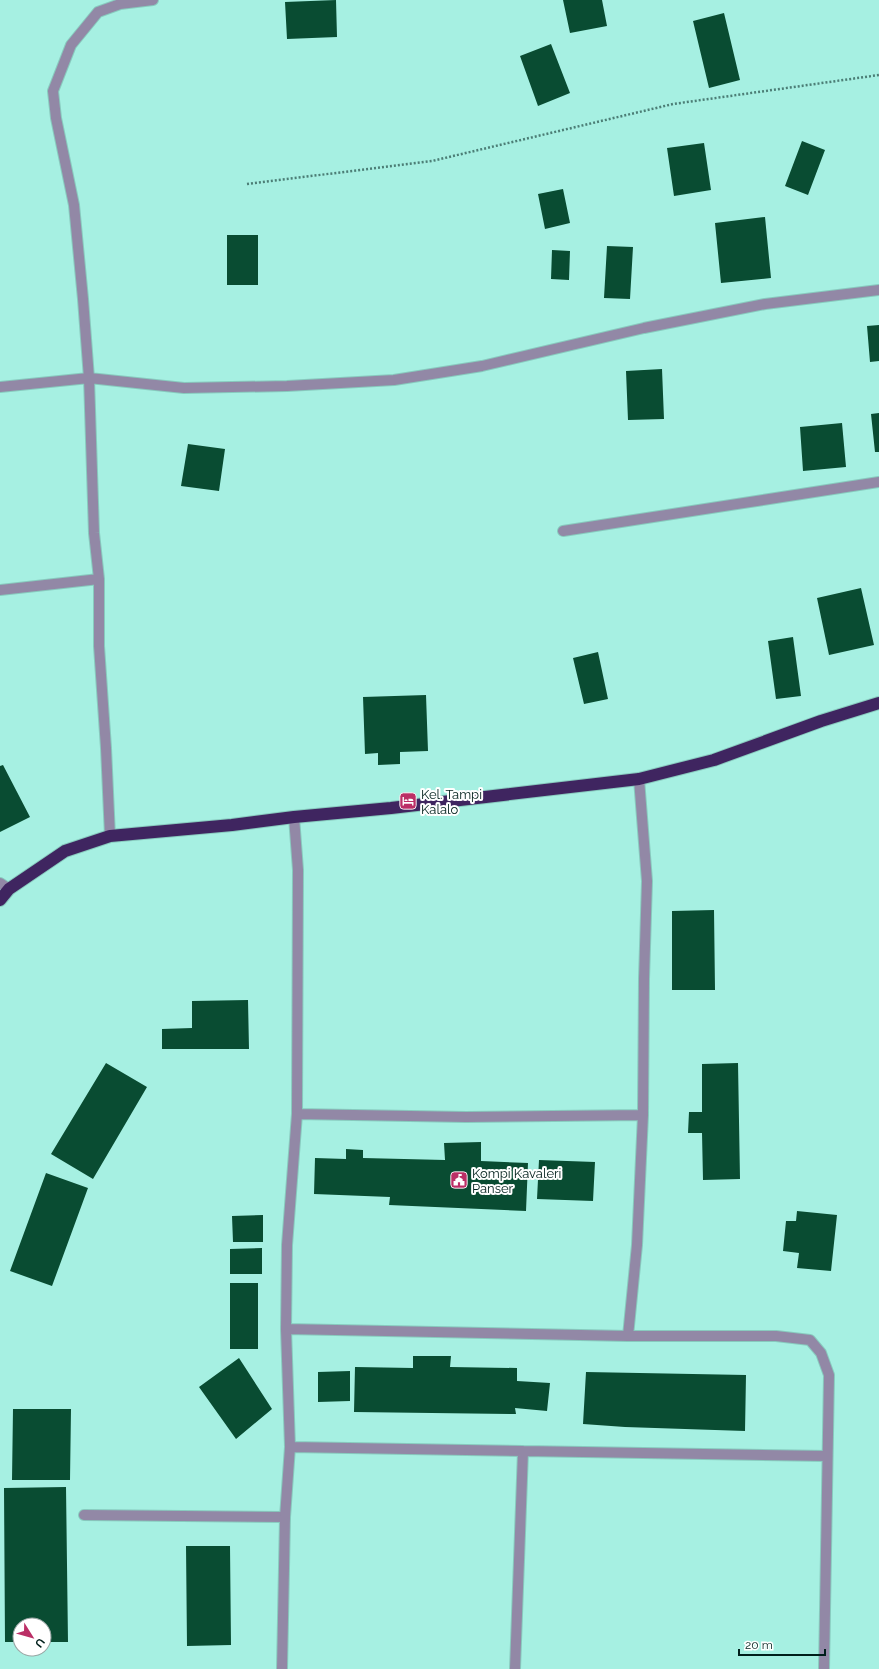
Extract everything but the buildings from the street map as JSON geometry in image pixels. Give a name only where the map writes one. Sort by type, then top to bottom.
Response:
[{"type":"highway","points":[[0,900],[4,886],[65,851],[110,836],[232,826],[294,817],[391,808],[639,779],[714,760],[821,721],[879,703]]},
{"type":"street","points":[[110,836],[106,748],[98,646],[99,579],[94,533],[89,378],[80,255],[74,205],[56,118],[53,91],[71,45],[98,12],[120,4],[153,0]]},
{"type":"street","points":[[0,387],[89,378],[184,388],[287,386],[394,380],[482,366],[644,328],[765,304],[879,290]]},
{"type":"street","points":[[563,531],[879,482]]},
{"type":"street","points":[[0,590],[99,579]]},
{"type":"street","points":[[628,1336],[637,1245],[643,1115],[644,979],[647,881],[639,779]]},
{"type":"street","points":[[282,1669],[285,1517],[290,1447],[286,1329],[287,1245],[297,1114],[298,870],[294,817]]},
{"type":"street","points":[[297,1114],[466,1117],[643,1115]]},
{"type":"street","points":[[286,1329],[628,1336],[776,1336],[810,1340],[821,1353],[829,1375],[824,1669]]},
{"type":"street","points":[[290,1447],[828,1456]]},
{"type":"street","points":[[515,1669],[523,1451]]},
{"type":"street","points":[[84,1516],[285,1517]]},
{"type":"path","points":[[247,184],[432,161],[673,104],[879,74]]},
{"type":"place","name":"Kel. Tampi Kalalo","points":[[408,801]]},
{"type":"place","name":"Kompi Kavaleri Panser","points":[[459,1180]]}]
